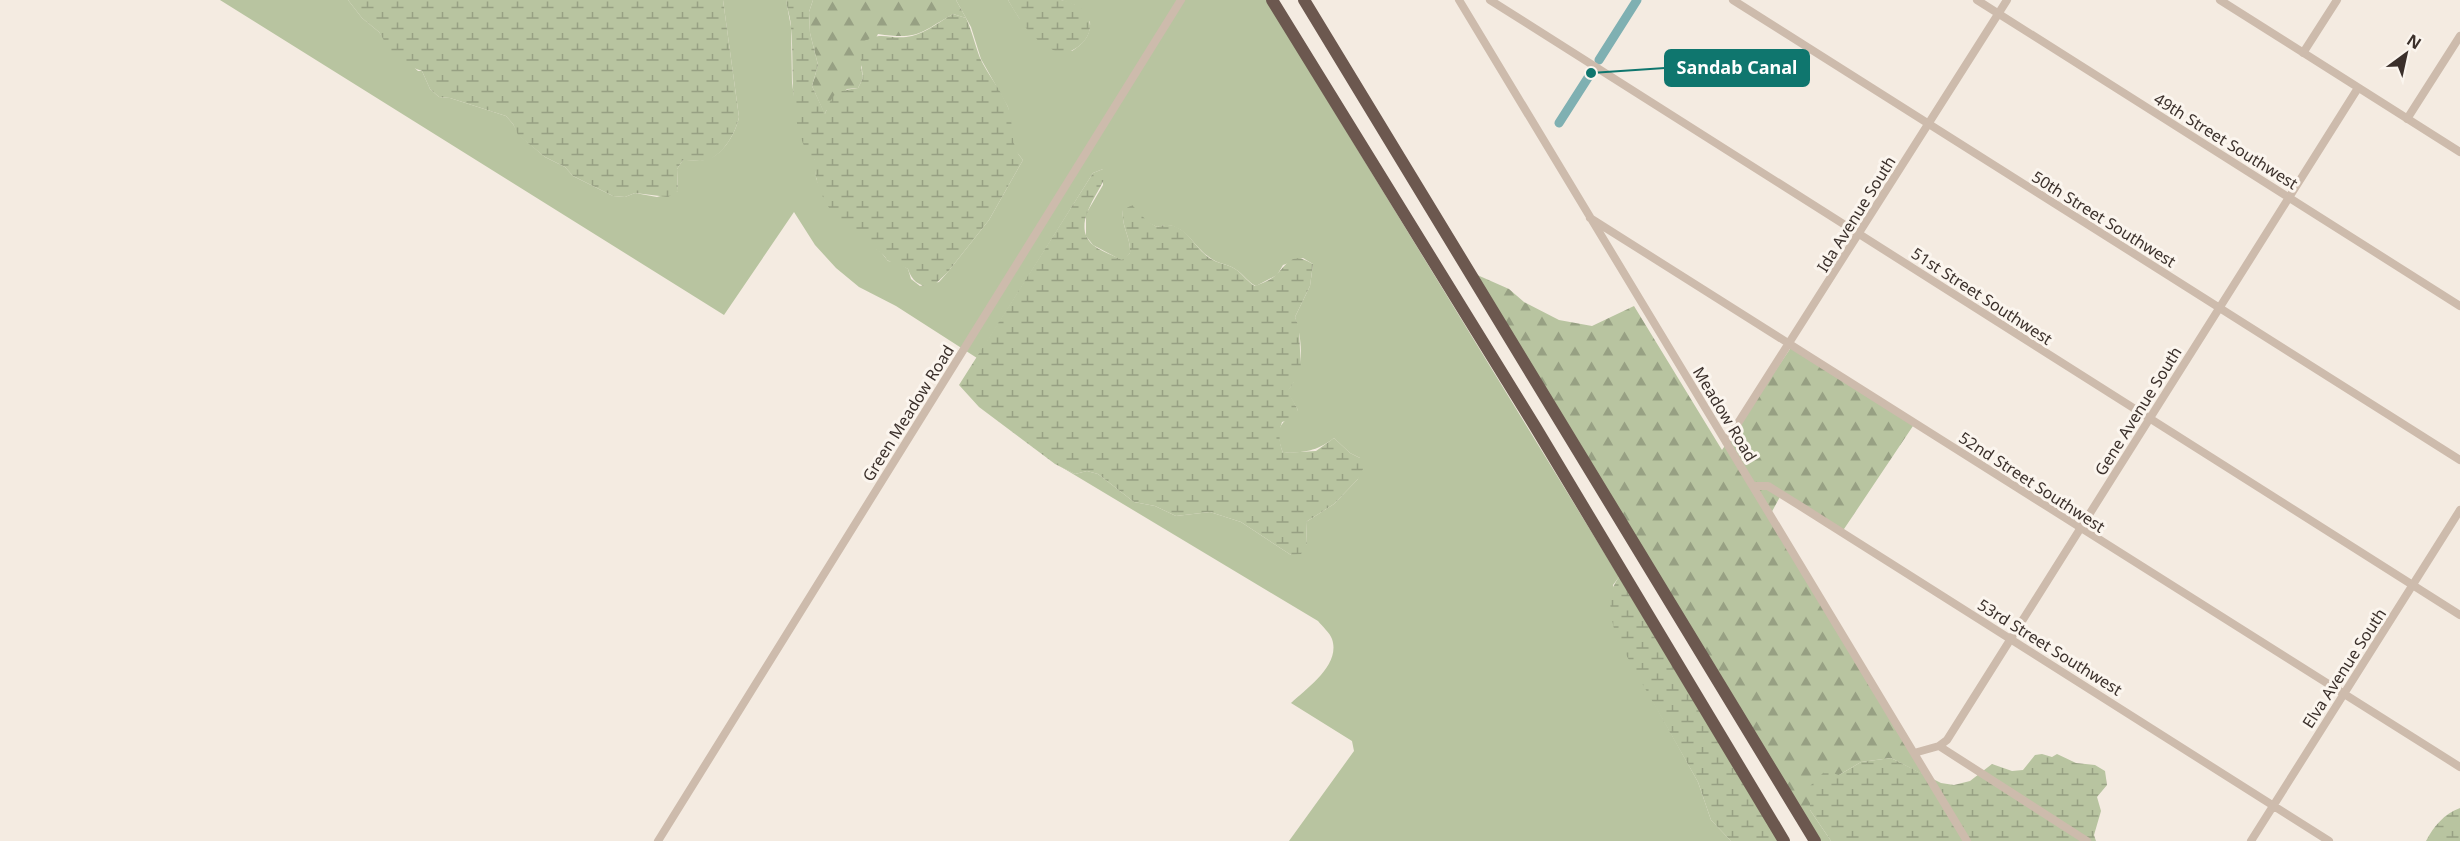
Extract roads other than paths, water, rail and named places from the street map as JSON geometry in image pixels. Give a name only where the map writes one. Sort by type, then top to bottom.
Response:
[{"type":"highway","points":[[1272,0],[1542,438],[1784,841]]},
{"type":"highway","points":[[1304,0],[1815,841]]},
{"type":"street","name":"Green Meadow Road","points":[[658,841],[1181,0]]},
{"type":"street","name":"Meadow Road","points":[[1459,0],[1968,841]]},
{"type":"street","name":"51st Street Southwest","points":[[1490,0],[2460,615]]},
{"type":"street","name":"50th Street Southwest","points":[[1733,0],[2460,460]]},
{"type":"street","name":"49th Street Southwest","points":[[1977,0],[2460,306]]},
{"type":"street","name":"Ida Avenue South","points":[[1726,442],[2007,0]]},
{"type":"street","points":[[2220,0],[2460,152]]},
{"type":"street","points":[[2303,53],[2337,0]]},
{"type":"street","points":[[2407,119],[2460,36]]},
{"type":"street","name":"Gene Avenue South","points":[[1939,746],[1947,740],[2358,88]]},
{"type":"street","name":"52nd Street Southwest","points":[[1590,218],[2460,768]]},
{"type":"street","name":"53rd Street Southwest","points":[[1753,486],[1768,486],[2329,841]]},
{"type":"street","name":"Elva Avenue South","points":[[2251,841],[2460,510]]},
{"type":"street","points":[[1914,753],[1939,746],[2087,841]]},
{"type":"waterway","points":[[1599,60],[1637,0]]},
{"type":"waterway","points":[[1559,123],[1591,73]]},
{"type":"place","name":"Sandab Canal","points":[[1591,73]]}]
